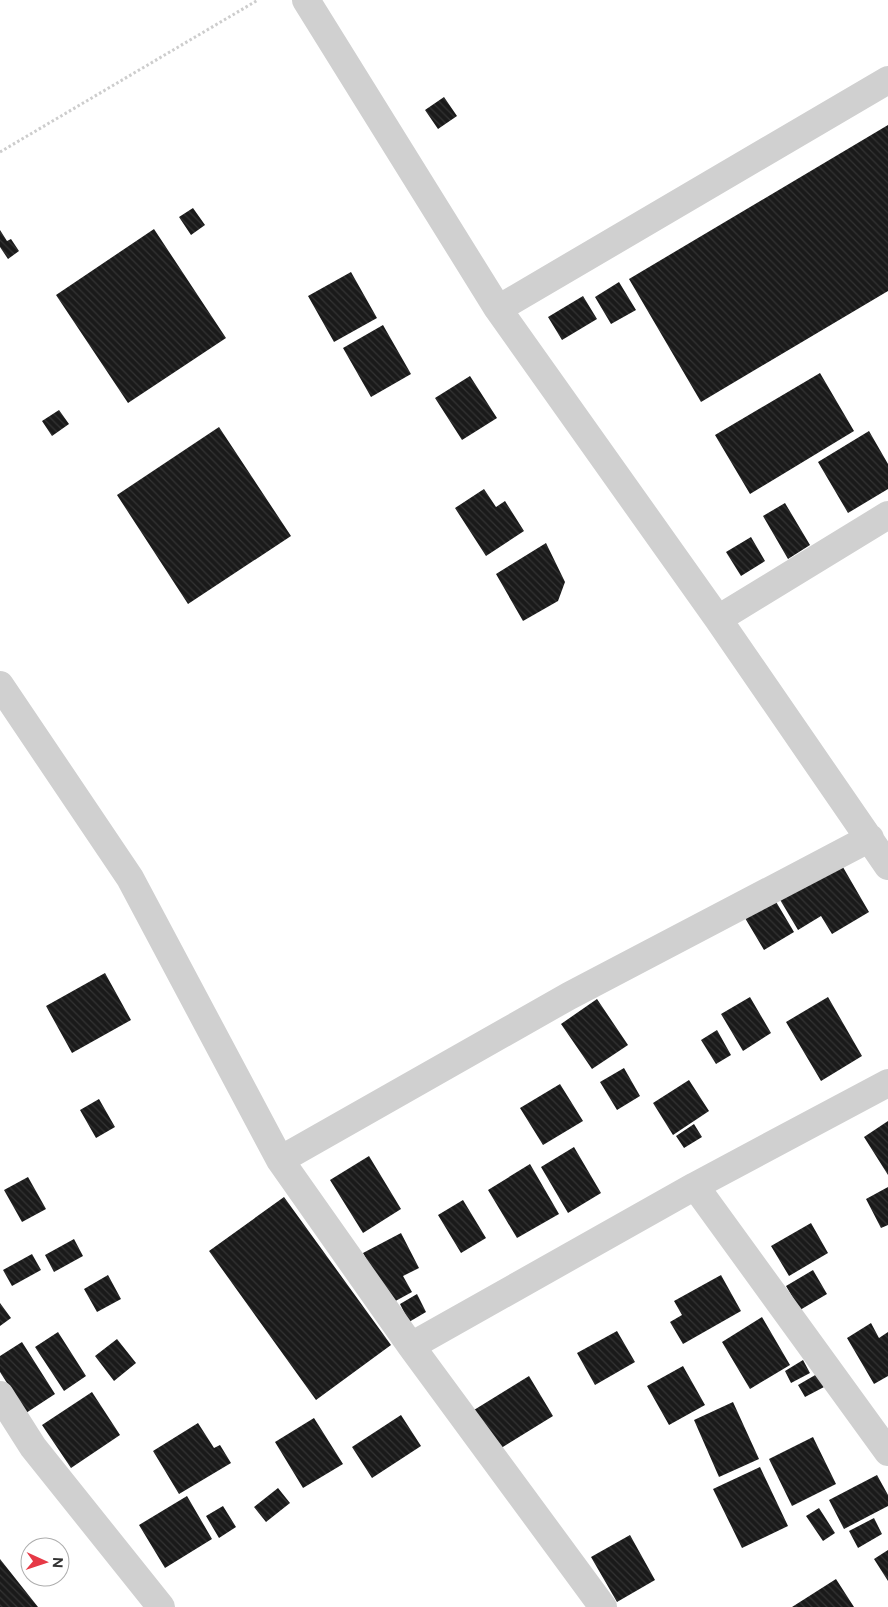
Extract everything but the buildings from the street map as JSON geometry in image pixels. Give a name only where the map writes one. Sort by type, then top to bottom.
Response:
[{"type":"street","points":[[306,0],[498,309],[718,619],[888,866]]},
{"type":"street","points":[[498,309],[888,80]]},
{"type":"street","points":[[718,619],[888,515]]},
{"type":"street","points":[[0,685],[130,878],[280,1160],[412,1346],[603,1607]]},
{"type":"street","points":[[280,1160],[569,996],[870,838]]},
{"type":"street","points":[[412,1346],[695,1186],[888,1083]]},
{"type":"street","points":[[695,1186],[888,1452]]},
{"type":"street","points":[[0,1395],[34,1447],[161,1607]]},
{"type":"path","points":[[0,152],[258,0]]}]
